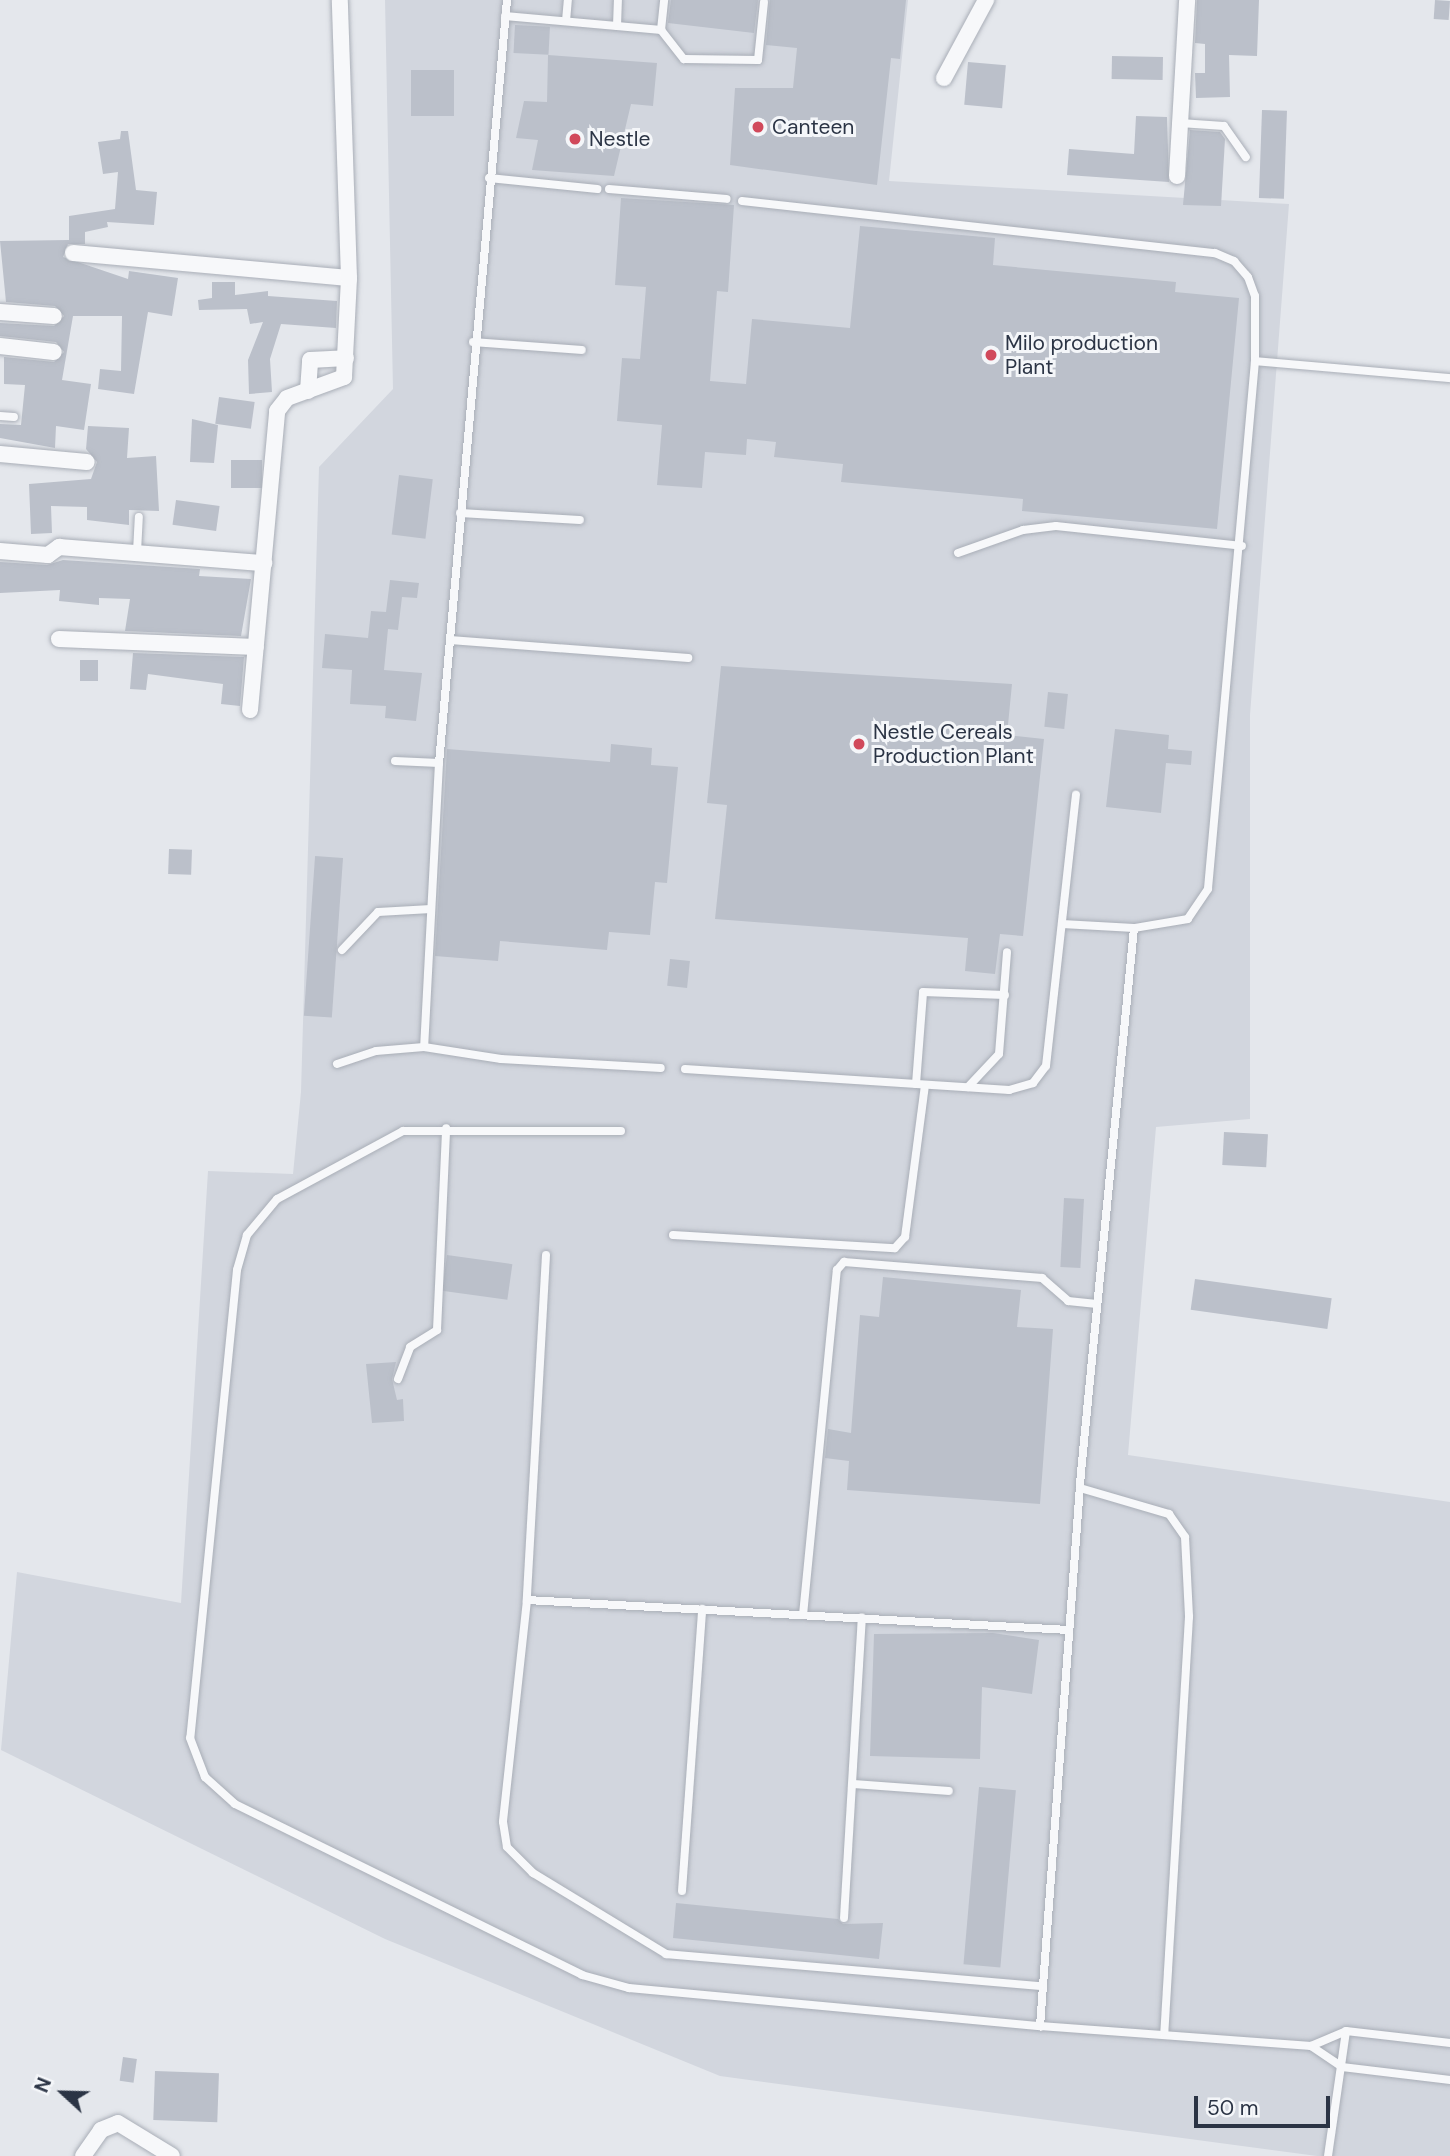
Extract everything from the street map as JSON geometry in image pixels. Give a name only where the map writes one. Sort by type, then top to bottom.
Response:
[{"type":"street","points":[[250,710],[277,411],[287,398],[340,382],[346,358],[349,278],[340,0]]},
{"type":"street","points":[[944,78],[986,0]]},
{"type":"street","points":[[1177,176],[1187,0]]},
{"type":"street","points":[[73,253],[349,278]]},
{"type":"street","points":[[0,312],[54,316]]},
{"type":"street","points":[[0,346],[54,352]]},
{"type":"street","points":[[308,391],[310,360],[346,358]]},
{"type":"street","points":[[0,454],[88,461]]},
{"type":"street","points":[[0,551],[48,555],[59,547],[264,563]]},
{"type":"street","points":[[59,639],[256,648]]},
{"type":"street","points":[[83,2156],[101,2130],[118,2123],[172,2156]]},
{"type":"lane","points":[[424,1046],[439,763],[473,342],[507,0]]},
{"type":"lane","points":[[566,21],[568,0]]},
{"type":"lane","points":[[617,26],[618,0]]},
{"type":"lane","points":[[664,0],[661,30],[684,59],[758,60],[764,2]]},
{"type":"lane","points":[[505,16],[661,30]]},
{"type":"lane","points":[[1180,123],[1224,126],[1246,157]]},
{"type":"lane","points":[[489,178],[597,189]]},
{"type":"lane","points":[[610,189],[727,199]]},
{"type":"lane","points":[[742,201],[1215,253],[1234,261],[1251,286],[1255,361],[1242,546],[1208,889],[1188,919],[1134,928],[1062,925]]},
{"type":"lane","points":[[473,342],[582,350]]},
{"type":"lane","points":[[1255,361],[1450,378]]},
{"type":"lane","points":[[0,416],[14,417]]},
{"type":"lane","points":[[460,513],[580,520]]},
{"type":"lane","points":[[137,552],[139,517]]},
{"type":"lane","points":[[958,553],[1023,530],[1056,526],[1242,546]]},
{"type":"lane","points":[[450,640],[688,658]]},
{"type":"lane","points":[[395,761],[439,763]]},
{"type":"lane","points":[[685,1069],[1009,1090],[1033,1083],[1046,1066],[1076,795]]},
{"type":"lane","points":[[342,950],[378,912],[431,909]]},
{"type":"lane","points":[[1040,2026],[1040,1986],[1080,1488],[1134,928]]},
{"type":"lane","points":[[968,1087],[999,1054],[1007,952]]},
{"type":"lane","points":[[916,1084],[923,992],[1005,995]]},
{"type":"lane","points":[[337,1064],[376,1051],[424,1046],[501,1059],[661,1068]]},
{"type":"lane","points":[[673,1235],[895,1248],[905,1237],[925,1084]]},
{"type":"lane","points":[[398,1379],[410,1348],[437,1330],[446,1128]]},
{"type":"lane","points":[[621,1131],[446,1128],[403,1131],[277,1199],[243,1244],[190,1738],[205,1777],[235,1804],[582,1975],[629,1987],[1040,2026],[1164,2033],[1311,2046],[1346,2031],[1450,2043]]},
{"type":"lane","points":[[547,1255],[527,1600],[503,1822],[507,1847],[533,1873],[666,1954],[1040,1986]]},
{"type":"lane","points":[[803,1615],[837,1270],[844,1262],[1042,1278],[1068,1301],[1097,1304]]},
{"type":"lane","points":[[1080,1488],[1169,1514],[1185,1537],[1189,1617],[1164,2033]]},
{"type":"lane","points":[[527,1600],[1069,1630]]},
{"type":"lane","points":[[682,1891],[702,1609]]},
{"type":"lane","points":[[844,1918],[862,1618]]},
{"type":"lane","points":[[854,1784],[949,1791]]},
{"type":"lane","points":[[1328,2156],[1346,2031]]},
{"type":"lane","points":[[1311,2046],[1342,2067],[1450,2080]]},
{"type":"shaded area","points":[[385,0],[908,0],[889,181],[1289,204],[1250,715],[1250,1119],[1156,1127],[1128,1455],[1450,1502],[1450,2156],[1317,2156],[720,2076],[385,1939],[1,1750],[17,1572],[181,1603],[208,1171],[293,1174],[301,1092],[319,467],[393,389]]},
{"type":"building","points":[[671,0],[758,0],[754,33],[668,23]]},
{"type":"building","points":[[770,0],[906,0],[900,59],[891,58],[877,185],[730,165],[735,88],[793,88],[797,48],[766,45]]},
{"type":"building","points":[[1197,0],[1259,0],[1257,56],[1229,55],[1230,97],[1196,98],[1195,73],[1205,73],[1205,44],[1195,43]]},
{"type":"building","points":[[1435,0],[1450,1],[1449,20],[1434,19]]},
{"type":"building","points":[[515,25],[550,27],[548,55],[514,53]]},
{"type":"building","points":[[548,55],[657,63],[653,106],[631,104],[614,176],[532,170],[538,140],[516,138],[524,101],[547,102]]},
{"type":"building","points":[[1112,56],[1163,57],[1163,80],[1112,79]]},
{"type":"building","points":[[968,62],[1006,65],[1002,108],[964,105]]},
{"type":"building","points":[[411,70],[454,70],[454,116],[411,116]]},
{"type":"building","points":[[1262,110],[1287,111],[1284,199],[1259,198]]},
{"type":"building","points":[[1136,116],[1167,117],[1169,182],[1067,175],[1069,149],[1134,154]]},
{"type":"building","points":[[1190,130],[1220,132],[1225,139],[1221,206],[1183,205]]},
{"type":"building","points":[[121,131],[128,131],[136,190],[157,192],[154,225],[107,222],[108,227],[85,232],[85,244],[68,244],[63,257],[128,279],[129,271],[178,278],[172,316],[148,312],[134,394],[98,389],[100,369],[121,371],[122,316],[73,316],[62,380],[91,384],[84,430],[56,426],[55,448],[0,438],[0,424],[21,425],[25,385],[4,384],[4,357],[54,362],[64,352],[56,342],[0,336],[0,323],[54,326],[64,316],[55,306],[6,302],[0,241],[69,240],[69,216],[115,209],[118,172],[103,174],[98,142],[120,139]]},
{"type":"building","name":"Milo production Plant","points":[[621,198],[734,205],[728,292],[717,291],[710,381],[746,384],[752,319],[850,328],[860,226],[995,238],[993,265],[1176,282],[1175,292],[1239,298],[1217,529],[1022,511],[1023,499],[841,482],[843,464],[774,457],[776,442],[747,439],[746,455],[705,452],[702,488],[657,485],[662,425],[617,421],[622,358],[640,359],[646,287],[615,285]]},
{"type":"building","points":[[212,282],[235,282],[235,295],[268,291],[268,296],[337,301],[336,328],[281,324],[270,359],[272,392],[249,394],[248,360],[263,322],[250,324],[247,309],[199,310],[198,300],[212,298]]},
{"type":"building","points":[[219,397],[255,402],[251,429],[215,424]]},
{"type":"building","points":[[192,419],[218,425],[214,463],[190,462]]},
{"type":"building","points":[[88,426],[129,428],[127,458],[156,456],[159,511],[129,510],[129,525],[87,520],[87,507],[51,506],[52,533],[31,534],[29,484],[91,479],[97,462],[86,449]]},
{"type":"building","points":[[231,460],[262,460],[262,488],[231,488]]},
{"type":"building","points":[[399,475],[433,479],[425,539],[392,535]]},
{"type":"building","points":[[176,500],[220,506],[216,531],[173,525]]},
{"type":"building","points":[[63,560],[200,569],[199,576],[251,579],[241,636],[125,631],[130,599],[99,598],[99,605],[59,601],[60,590],[0,593],[0,562],[47,565]]},
{"type":"building","points":[[390,580],[419,583],[417,598],[402,597],[398,630],[388,629],[384,670],[422,673],[416,721],[385,718],[386,706],[350,704],[352,670],[322,668],[325,634],[368,638],[371,611],[386,612]]},
{"type":"building","points":[[133,653],[244,657],[240,706],[221,704],[223,684],[148,674],[146,690],[130,689]]},
{"type":"building","points":[[80,660],[98,660],[98,681],[80,681]]},
{"type":"building","name":"Nestle Cereals Production Plant","points":[[721,666],[1012,684],[1007,735],[1044,739],[1023,936],[1000,934],[995,974],[965,971],[968,938],[715,919],[727,805],[707,803]]},
{"type":"building","points":[[1048,692],[1068,694],[1064,729],[1044,727]]},
{"type":"building","points":[[1115,729],[1169,735],[1168,749],[1192,751],[1191,765],[1166,763],[1161,813],[1106,807]]},
{"type":"building","points":[[611,744],[652,748],[651,765],[678,767],[667,883],[655,882],[650,935],[609,932],[607,950],[500,941],[498,961],[435,956],[447,749],[610,762]]},
{"type":"building","points":[[169,849],[192,850],[191,875],[168,874]]},
{"type":"building","points":[[315,856],[343,858],[332,1018],[304,1016]]},
{"type":"building","points":[[670,959],[690,961],[687,988],[667,986]]},
{"type":"building","points":[[1224,1132],[1268,1134],[1266,1167],[1222,1165]]},
{"type":"building","points":[[1064,1198],[1084,1199],[1080,1268],[1060,1267]]},
{"type":"building","points":[[447,1255],[512,1264],[507,1300],[442,1291]]},
{"type":"building","points":[[883,1277],[1021,1290],[1017,1327],[1053,1329],[1040,1504],[847,1490],[849,1461],[825,1458],[828,1429],[851,1433],[860,1315],[879,1317]]},
{"type":"building","points":[[1195,1279],[1332,1298],[1327,1329],[1191,1310]]},
{"type":"building","points":[[396,1362],[392,1379],[397,1400],[403,1399],[404,1421],[372,1423],[366,1364]]},
{"type":"building","points":[[993,1633],[1039,1640],[1032,1694],[982,1687],[980,1759],[870,1756],[874,1634]]},
{"type":"building","points":[[979,1787],[1016,1790],[1000,1968],[963,1964]]},
{"type":"building","points":[[676,1903],[838,1919],[843,1924],[883,1923],[879,1959],[673,1938]]},
{"type":"building","points":[[123,2057],[137,2059],[134,2083],[120,2081]]},
{"type":"building","points":[[155,2071],[219,2073],[217,2122],[153,2120]]},
{"type":"place","name":"Canteen","points":[[758,127]]},
{"type":"place","name":"Nestle","points":[[575,139]]},
{"type":"place","name":"Milo production Plant","points":[[991,355]]},
{"type":"place","name":"Nestle Cereals Production Plant","points":[[859,744]]}]
